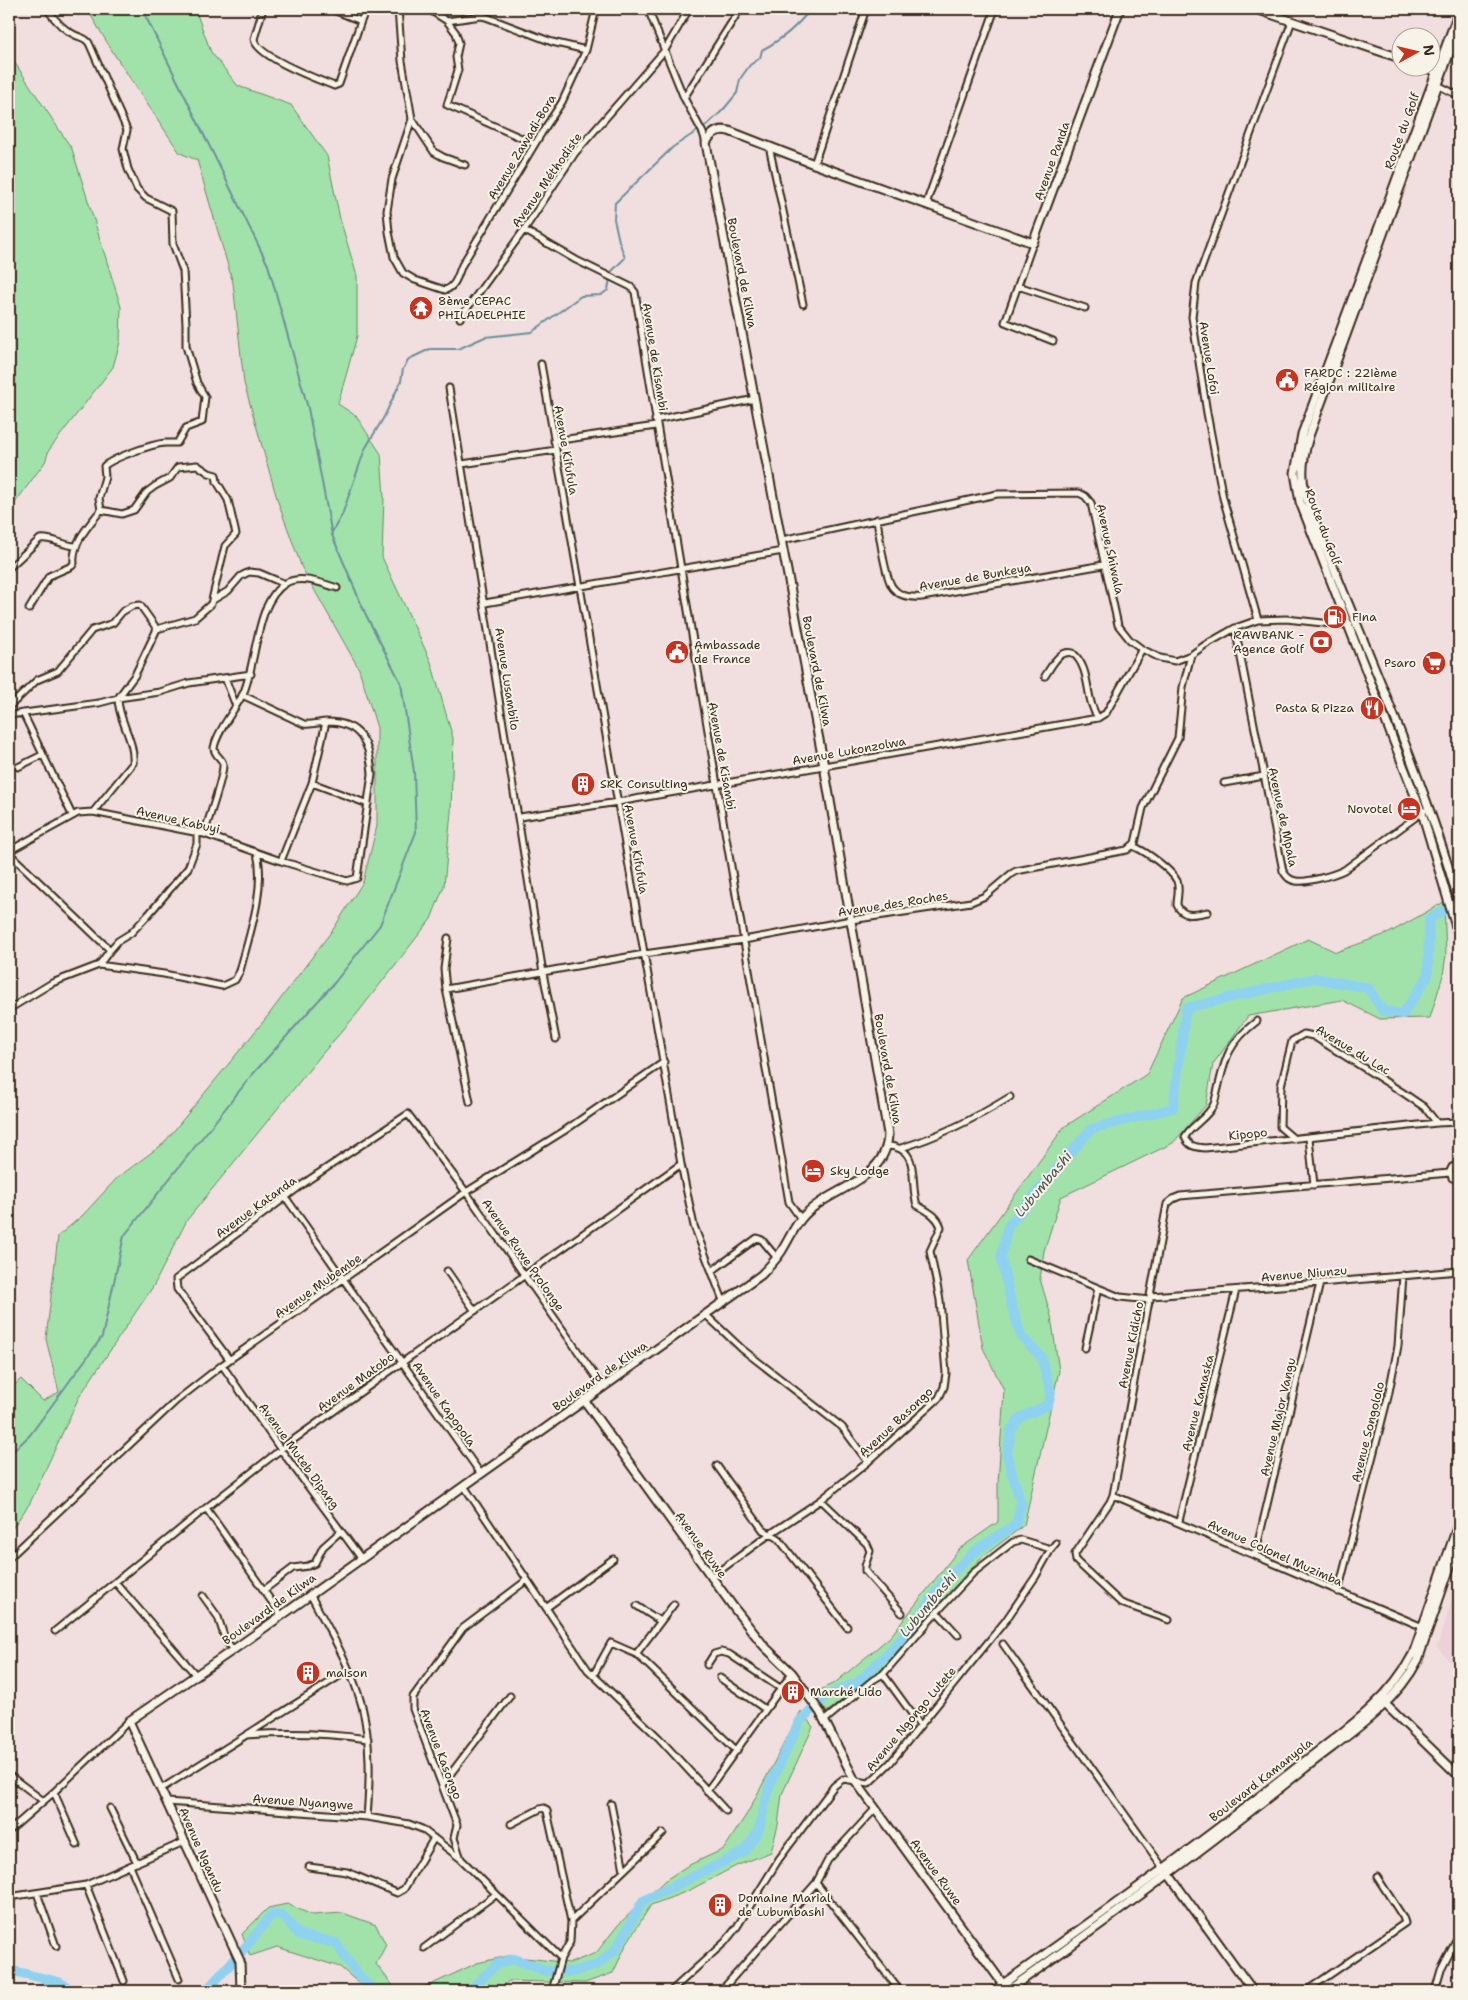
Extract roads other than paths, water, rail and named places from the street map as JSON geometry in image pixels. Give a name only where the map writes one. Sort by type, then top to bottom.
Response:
[{"type":"street","points":[[29,609],[49,576],[73,565],[73,554],[76,546],[101,510],[98,498],[106,477],[104,466],[136,451],[165,443],[177,443],[186,428],[202,422],[205,397],[197,383],[186,346],[182,271],[173,244],[172,211],[146,198],[135,184],[123,149],[127,130],[89,43],[85,38],[73,34],[60,26],[47,9]]},
{"type":"street","points":[[262,9],[254,43],[279,62],[334,86],[339,84],[366,9]]},
{"type":"street","points":[[331,9],[361,20]]},
{"type":"street","points":[[398,9],[402,61],[412,119],[434,152],[465,165]]},
{"type":"street","points":[[428,9],[448,21],[459,43],[456,56],[458,70],[447,105],[535,144]]},
{"type":"street","points":[[481,16],[484,9]]},
{"type":"street","name":"Avenue Zawadi-Bora","points":[[412,119],[392,179],[387,211],[389,232],[394,257],[403,273],[415,280],[446,290],[453,286],[462,265],[562,102],[586,50],[596,9]]},
{"type":"street","points":[[648,9],[684,98],[699,124],[706,143]]},
{"type":"street","name":"Avenue Méthodiste","points":[[460,318],[524,230],[575,153],[665,50],[689,9]]},
{"type":"street","points":[[684,98],[740,9]]},
{"type":"street","points":[[814,164],[866,9]]},
{"type":"street","points":[[926,204],[995,9]]},
{"type":"street","name":"Avenue Panda","points":[[1053,341],[1005,322],[1120,9]]},
{"type":"street","points":[[1256,9],[1390,55]]},
{"type":"street","name":"Route du Golf","points":[[1440,69],[1459,11]]},
{"type":"street","points":[[448,21],[481,16],[552,42],[586,50]]},
{"type":"street","name":"Avenue Lofoi","points":[[1258,620],[1224,498],[1194,335],[1193,302],[1196,283],[1292,21]]},
{"type":"street","points":[[1440,70],[1459,27]]},
{"type":"street","name":"Route du Golf","points":[[1436,78],[1302,434],[1295,479],[1299,498],[1365,656],[1425,810],[1459,937]]},
{"type":"street","points":[[1434,84],[1459,96]]},
{"type":"street","points":[[706,143],[713,133],[724,129],[814,164],[1033,243]]},
{"type":"street","name":"Boulevard de Kilwa","points":[[129,1721],[195,1674],[233,1650],[761,1275],[777,1258],[801,1219],[816,1206],[875,1168],[888,1146],[888,1134],[824,766],[706,143]]},
{"type":"street","points":[[770,146],[803,304]]},
{"type":"street","name":"Avenue de Kisambi","points":[[524,230],[576,260],[630,286],[635,292],[680,570],[789,1202],[801,1219]]},
{"type":"street","points":[[1018,286],[1085,308]]},
{"type":"street","name":"Avenue Kifufula","points":[[541,364],[681,1164],[692,1220],[724,1303]]},
{"type":"street","name":"Avenue Lusambilo","points":[[449,388],[520,817],[543,973],[556,1038]]},
{"type":"street","points":[[554,441],[656,423],[754,399]]},
{"type":"street","points":[[462,464],[556,450]]},
{"type":"street","points":[[101,510],[122,514],[138,508],[147,492],[170,478],[178,467],[197,465],[216,475],[228,500],[236,534],[225,546],[213,600]]},
{"type":"street","name":"Avenue Shiwala","points":[[782,540],[997,494],[1079,493],[1089,498],[1091,503],[1103,565],[1118,625],[1130,640],[1142,649],[1167,661],[1182,659],[1191,655],[1235,628],[1258,620],[1352,624]]},
{"type":"street","name":"Avenue de Bunkeya","points":[[877,519],[888,580],[895,591],[907,597],[922,598],[1103,565]]},
{"type":"street","points":[[9,568],[40,539],[76,546]]},
{"type":"street","points":[[484,603],[783,551]]},
{"type":"street","points":[[93,812],[133,763],[133,746],[120,714],[118,698],[135,675],[157,629],[195,618],[205,611],[213,600],[228,591],[241,576],[250,572],[259,573],[285,584]]},
{"type":"street","points":[[204,834],[222,772],[221,760],[214,749],[242,695],[250,674],[264,611],[270,599],[285,584],[303,579],[337,588]]},
{"type":"street","points":[[9,706],[37,680],[58,671],[92,630],[113,623],[122,612],[132,606],[140,605],[157,629]]},
{"type":"street","name":"Avenue de Mpala","points":[[1235,628],[1283,871],[1292,881],[1298,882],[1337,874],[1425,810]]},
{"type":"street","points":[[1045,676],[1059,656],[1066,652],[1073,653],[1084,667],[1092,707],[1098,718],[1106,713],[1142,649]]},
{"type":"street","points":[[1191,655],[1183,687],[1178,738],[1143,808],[1133,846],[1140,849],[1173,876],[1178,888],[1177,906],[1182,912],[1192,915],[1208,912]]},
{"type":"street","points":[[9,716],[99,703],[118,698],[160,692],[189,683],[250,674]]},
{"type":"street","points":[[225,678],[236,706]]},
{"type":"street","points":[[242,695],[304,724],[312,725],[326,722],[349,726],[360,732],[366,742],[371,760],[372,774],[368,804],[312,783]]},
{"type":"street","points":[[23,713],[72,815]]},
{"type":"street","name":"Avenue Lukonzolwa","points":[[520,817],[618,802],[1098,718]]},
{"type":"street","points":[[281,861],[312,783],[326,722]]},
{"type":"street","points":[[18,768],[42,755]]},
{"type":"street","points":[[1224,783],[1264,776]]},
{"type":"street","name":"Avenue Kabuyi","points":[[9,852],[72,815],[84,811],[197,832],[347,881],[357,878],[368,804]]},
{"type":"street","points":[[1425,810],[1459,903]]},
{"type":"street","points":[[99,966],[118,941],[131,934],[188,868],[197,844],[197,832]]},
{"type":"street","name":"Avenue des Roches","points":[[446,989],[644,954],[744,940],[851,920],[976,900],[985,896],[1013,872],[1124,851],[1133,846]]},
{"type":"street","points":[[9,852],[110,950]]},
{"type":"street","points":[[9,1009],[52,983],[99,966],[164,974],[222,986],[235,980],[240,971],[256,906],[261,871],[257,853]]},
{"type":"street","points":[[448,938],[444,969],[446,989],[470,1102]]},
{"type":"street","name":"Kipopo","points":[[1257,1022],[1243,1032],[1228,1051],[1214,1104],[1210,1112],[1199,1124],[1187,1132],[1185,1137],[1191,1146],[1205,1148],[1295,1140],[1459,1122]]},
{"type":"street","name":"Avenue du Lac","points":[[1295,1140],[1280,1127],[1281,1086],[1292,1041],[1304,1034],[1313,1036],[1402,1092],[1424,1107],[1437,1123]]},
{"type":"street","name":"Avenue Mubembe","points":[[9,1558],[176,1401],[222,1365],[466,1192],[564,1131],[664,1062]]},
{"type":"street","points":[[888,1146],[901,1148],[943,1133],[984,1113],[1010,1097]]},
{"type":"street","name":"Avenue Katanda","points":[[230,1359],[177,1289],[176,1279],[372,1136],[408,1114],[426,1135]]},
{"type":"street","name":"Avenue Ruwe Prolonge","points":[[426,1135],[603,1387]]},
{"type":"street","points":[[1309,1138],[1314,1185],[1450,1173]]},
{"type":"street","name":"Avenue Basongo","points":[[711,1577],[821,1500],[868,1462],[938,1398],[944,1387],[946,1373],[940,1300],[930,1251],[941,1227],[934,1215],[917,1205],[912,1165],[907,1153],[901,1148]]},
{"type":"street","name":"Avenue Matobo","points":[[54,1631],[281,1450],[681,1164]]},
{"type":"street","points":[[1459,1164],[1452,1167],[1450,1173],[1452,1178],[1459,1180]]},
{"type":"street","name":"Avenue Kidicho","points":[[1169,1620],[1121,1603],[1075,1560],[1075,1554],[1110,1502],[1113,1494],[1166,1207],[1171,1200],[1180,1196],[1314,1185]]},
{"type":"street","name":"Avenue Kapopola","points":[[286,1198],[481,1474]]},
{"type":"street","points":[[712,1271],[758,1238],[762,1240],[777,1258]]},
{"type":"street","name":"Avenue Niunzu","points":[[1028,1259],[1120,1297],[1150,1298],[1459,1270]]},
{"type":"street","points":[[1453,1271],[1459,1276]]},
{"type":"street","points":[[446,1272],[475,1311]]},
{"type":"street","name":"Avenue Songololo","points":[[1338,1592],[1390,1388],[1398,1346],[1404,1275]]},
{"type":"street","name":"Avenue Major Vangu","points":[[1255,1555],[1320,1283]]},
{"type":"street","points":[[1085,1348],[1098,1288]]},
{"type":"street","name":"Avenue Kamaska","points":[[1179,1521],[1236,1290]]},
{"type":"street","points":[[706,1315],[742,1349],[842,1427],[868,1462]]},
{"type":"street","name":"Avenue Muteb Dipang","points":[[222,1365],[281,1450],[361,1558]]},
{"type":"street","name":"Avenue Ruwe","points":[[584,1400],[711,1577],[764,1646],[792,1673],[809,1696],[825,1720],[857,1782],[1006,1989]]},
{"type":"street","points":[[717,1466],[763,1530],[778,1538],[847,1627]]},
{"type":"street","points":[[464,1486],[588,1670],[659,1738],[726,1811]]},
{"type":"street","name":"Avenue Colonel Muzimba","points":[[1113,1494],[1179,1521],[1338,1592],[1426,1628]]},
{"type":"street","points":[[821,1500],[867,1544],[870,1551],[865,1571],[902,1613]]},
{"type":"street","points":[[206,1508],[281,1615]]},
{"type":"street","name":"Boulevard Kamanyola","points":[[1426,1628],[1459,1522]]},
{"type":"street","points":[[264,1590],[293,1568],[315,1563],[323,1547],[341,1531]]},
{"type":"street","points":[[825,1720],[872,1680],[883,1674],[973,1573],[1013,1542],[1021,1540],[1051,1549]]},
{"type":"street","name":"Boulevard Kamanyola","points":[[994,1991],[1006,1989],[1167,1871],[1383,1702],[1407,1666],[1426,1628],[1459,1541]]},
{"type":"street","name":"Avenue Ngongo Lutete","points":[[671,1991],[725,1942],[737,1928],[779,1859],[834,1786],[843,1780],[865,1784],[872,1781],[1006,1620],[1056,1543]]},
{"type":"street","points":[[546,1608],[613,1559]]},
{"type":"street","name":"Avenue Kasongo","points":[[461,1859],[454,1838],[457,1825],[413,1709],[413,1697],[463,1628],[527,1580]]},
{"type":"street","points":[[116,1583],[195,1674]]},
{"type":"street","points":[[310,1594],[336,1643],[362,1705],[368,1739],[370,1780],[367,1817]]},
{"type":"street","points":[[203,1596],[218,1617],[225,1639],[233,1650]]},
{"type":"street","points":[[636,1654],[674,1604]]},
{"type":"street","points":[[636,1606],[660,1620]]},
{"type":"street","points":[[937,1612],[958,1635]]},
{"type":"street","points":[[594,1674],[611,1643],[636,1654],[737,1752]]},
{"type":"street","points":[[1003,1644],[1253,1991]]},
{"type":"street","points":[[707,1664],[714,1654],[721,1652],[729,1654],[780,1688]]},
{"type":"street","points":[[161,1789],[348,1670]]},
{"type":"street","points":[[707,1791],[737,1752],[765,1709],[792,1673]]},
{"type":"street","points":[[883,1674],[920,1725]]},
{"type":"street","points":[[720,1678],[765,1709]]},
{"type":"street","points":[[442,1786],[510,1696]]},
{"type":"street","points":[[1383,1702],[1459,1776]]},
{"type":"street","points":[[9,1831],[42,1800],[54,1792],[129,1721]]},
{"type":"street","name":"Avenue Ngandu","points":[[129,1721],[240,1961],[241,1991]]},
{"type":"street","points":[[246,1736],[288,1732],[326,1733],[368,1739]]},
{"type":"street","points":[[9,1775],[42,1800]]},
{"type":"street","points":[[54,1792],[77,1844]]},
{"type":"street","name":"Avenue Nyangwe","points":[[167,1802],[367,1817],[409,1824],[422,1829],[461,1859],[561,1959]]},
{"type":"street","points":[[611,1804],[624,1870]]},
{"type":"street","points":[[110,1808],[137,1863]]},
{"type":"street","points":[[511,1824],[540,1809],[544,1808],[547,1811],[571,1921],[570,1942],[561,1959],[552,1991]]},
{"type":"street","points":[[721,1991],[816,1883],[828,1860],[876,1808]]},
{"type":"street","points":[[571,1921],[663,1832]]},
{"type":"street","points":[[309,1867],[347,1872],[397,1893],[404,1889],[434,1838]]},
{"type":"street","points":[[9,1897],[86,1885],[186,1841]]},
{"type":"street","points":[[130,1866],[179,1979]]},
{"type":"street","points":[[1306,1991],[1405,1923],[1403,1916],[1377,1877]]},
{"type":"street","points":[[816,1883],[900,1991]]},
{"type":"street","points":[[86,1885],[124,1981]]},
{"type":"street","points":[[37,1893],[56,1946]]},
{"type":"street","points":[[424,1948],[496,1894]]},
{"type":"street","points":[[1435,1991],[1441,1970],[1459,1935]]},
{"type":"waterway","points":[[9,1455],[30,1435],[102,1337],[124,1236],[252,1075],[335,982],[380,925],[416,832],[414,772],[401,683],[365,613],[332,535],[308,408],[268,265],[142,9]]},
{"type":"waterway","points":[[332,532],[342,515],[365,449],[384,417],[401,381],[403,369],[409,359],[430,349],[458,349],[485,337],[532,332],[581,296],[601,295],[608,290],[611,272],[625,258],[614,219],[615,203],[673,147],[708,124],[723,110],[737,93],[740,79],[750,65],[760,58],[762,50],[789,32],[811,9]]},
{"type":"waterway","name":"Lubumbashi","points":[[463,1991],[470,1990],[497,1964],[514,1959],[546,1971],[571,1972],[597,1965],[616,1949],[643,1901],[744,1852],[758,1832],[770,1784],[800,1721],[824,1697],[858,1682],[891,1650],[918,1619],[944,1581],[974,1552],[1016,1524],[1021,1504],[1007,1456],[1011,1430],[1021,1417],[1048,1405],[1051,1393],[1041,1357],[1021,1336],[1011,1303],[1001,1257],[1008,1226],[1091,1129],[1173,1108],[1186,1008],[1314,978],[1368,988],[1383,1011],[1403,1014],[1428,976],[1429,919],[1459,902]]},
{"type":"waterway","name":"Lubumbashi","points":[[206,1991],[272,1914],[282,1915],[299,1935],[336,1943],[358,1975],[375,1991]]},
{"type":"waterway","name":"Lubumbashi","points":[[9,1970],[59,1982],[74,1991]]},
{"type":"place","name":"8ème CEPAC PHILADELPHIE","points":[[421,308]]},
{"type":"place","name":"FARDC : 22ième Région militaire","points":[[1287,380]]},
{"type":"place","name":"Fina","points":[[1335,617]]},
{"type":"place","name":"RAWBANK - Agence Golf","points":[[1321,642]]},
{"type":"place","name":"Ambassade de France","points":[[677,652]]},
{"type":"place","name":"Psaro","points":[[1434,663]]},
{"type":"place","name":"Pasta & Pizza","points":[[1372,708]]},
{"type":"place","name":"SRK Consulting","points":[[583,784]]},
{"type":"place","name":"Novotel","points":[[1409,809]]},
{"type":"place","name":"Sky Lodge","points":[[813,1171]]},
{"type":"place","name":"maison","points":[[308,1673]]},
{"type":"place","name":"Marché Lido","points":[[793,1692]]},
{"type":"place","name":"Domaine Marial de Lubumbashi","points":[[720,1905]]}]
